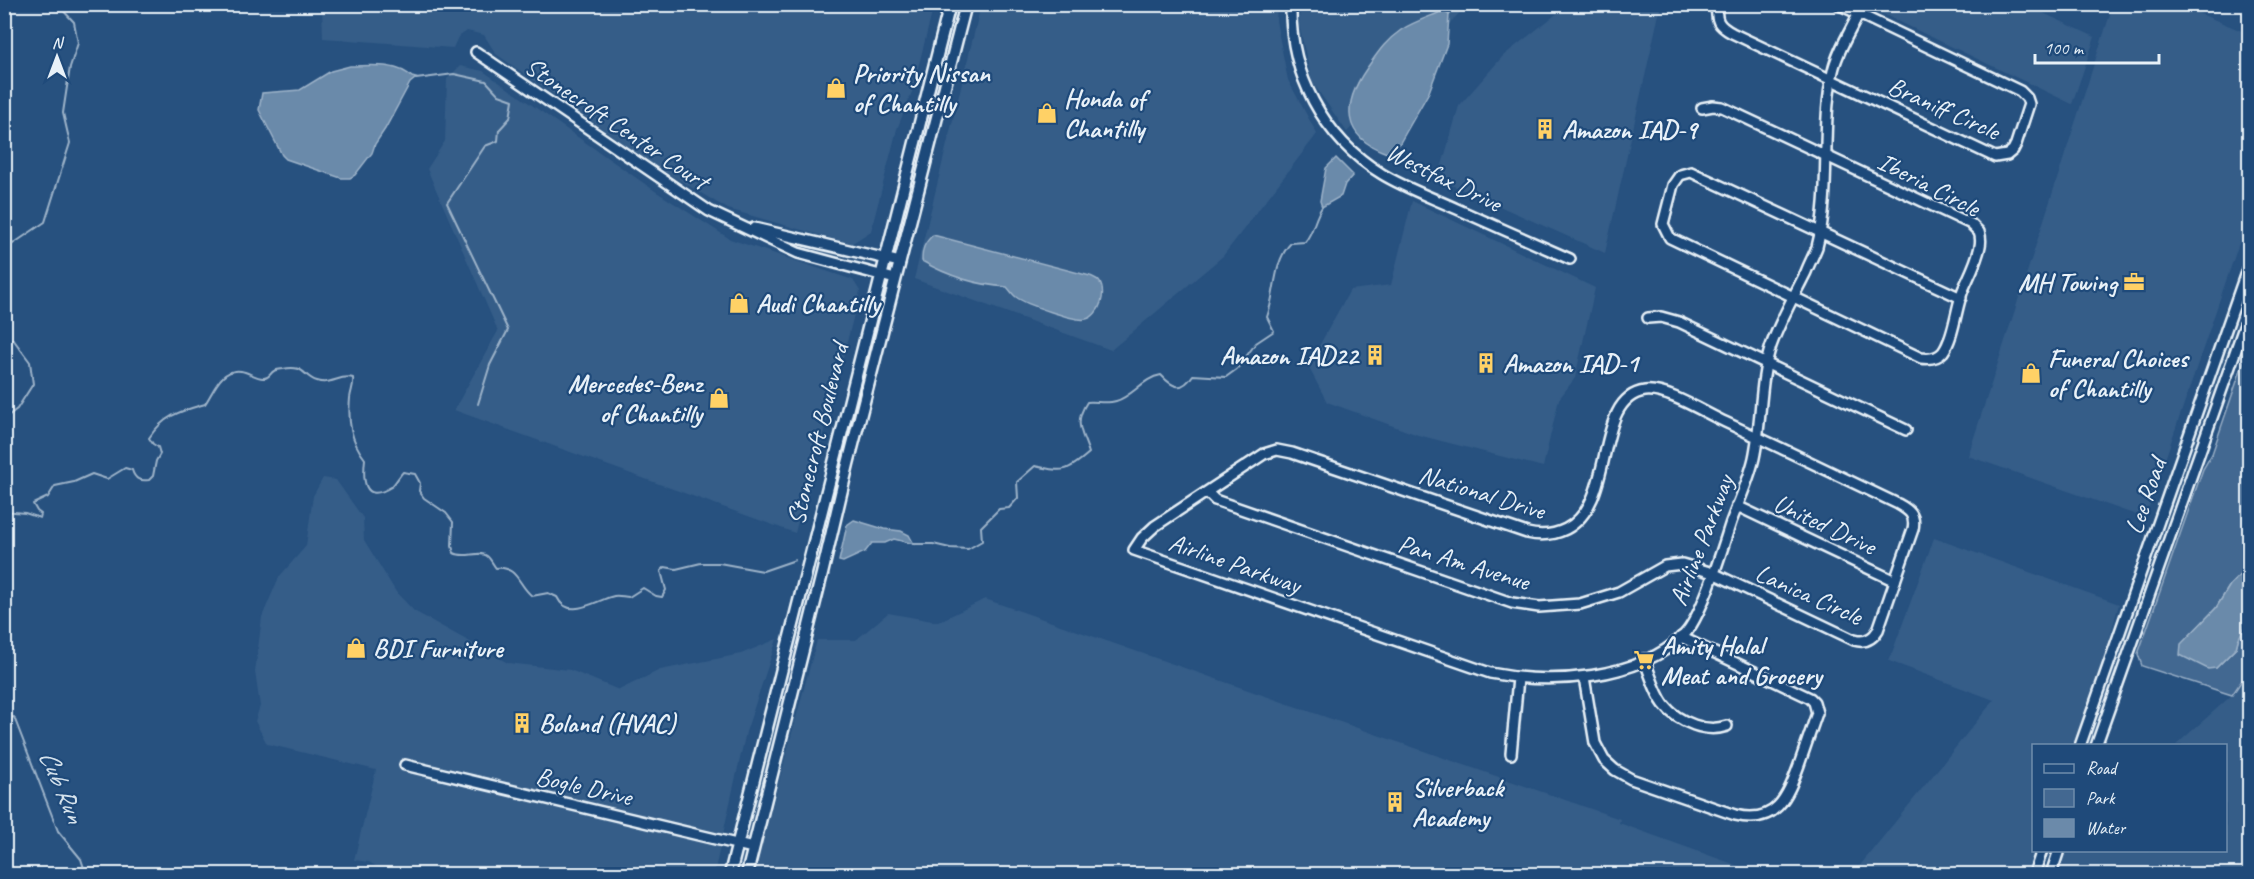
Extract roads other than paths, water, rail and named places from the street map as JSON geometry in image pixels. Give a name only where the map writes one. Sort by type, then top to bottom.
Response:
[{"type":"main road","name":"Stonecroft Boulevard","points":[[730,874],[950,4]]},
{"type":"main road","name":"Stonecroft Boulevard","points":[[747,874],[966,4]]},
{"type":"street","name":"Westfax Drive","points":[[1291,4],[1294,46],[1306,86],[1327,123],[1356,154],[1392,179],[1570,259]]},
{"type":"street","points":[[1718,4],[1716,17],[1722,27],[1832,81]]},
{"type":"street","points":[[1838,4],[1858,14]]},
{"type":"street","name":"Airline Parkway","points":[[1134,550],[1490,673],[1518,678],[1584,677],[1606,673],[1656,655],[1681,637],[1686,633],[1699,609],[1754,458],[1766,363],[1772,344],[1817,248],[1824,200],[1832,81],[1837,60],[1863,4]]},
{"type":"street","name":"Braniff Circle","points":[[1832,81],[1995,157],[2010,153],[2016,144],[2029,104],[2020,91],[1858,14]]},
{"type":"street","name":"Stonecroft Center Court","points":[[476,52],[693,200],[737,225],[798,253],[895,279]]},
{"type":"street","points":[[1702,108],[1713,105],[1722,107],[1826,155]]},
{"type":"street","name":"Iberia Circle","points":[[1826,155],[1976,228],[1981,238],[1980,247],[1944,350],[1939,356],[1921,358],[1794,298],[1670,238],[1663,224],[1673,185],[1680,175],[1696,173],[1961,298]]},
{"type":"street","name":"Stonecroft Center Court","points":[[737,225],[798,237],[900,262]]},
{"type":"street","name":"Lee Road","points":[[2081,744],[2250,261]]},
{"type":"street","name":"Lee Road","points":[[2097,744],[2250,310]]},
{"type":"street","points":[[1648,318],[1661,317],[1678,322],[1906,429]]},
{"type":"street","name":"National Drive","points":[[1134,550],[1142,538],[1155,526],[1264,454],[1285,451],[1527,533],[1544,535],[1561,531],[1572,525],[1588,510],[1595,493],[1616,414],[1623,403],[1633,395],[1646,391],[1661,392],[1756,437]]},
{"type":"street","name":"Lanica Circle","points":[[1713,573],[1857,641],[1868,640],[1875,634],[1914,525],[1913,516],[1908,509],[1756,437]]},
{"type":"street","points":[[2179,462],[2193,469]]},
{"type":"street","name":"Pan Am Avenue","points":[[1207,492],[1215,500],[1521,605],[1562,606],[1602,598],[1640,581],[1665,566],[1676,564],[1689,565],[1713,573]]},
{"type":"street","name":"United Drive","points":[[1737,506],[1895,581]]},
{"type":"street","points":[[1584,677],[1595,743],[1605,760],[1615,770],[1631,779],[1735,815],[1752,818],[1769,813],[1782,803],[1790,790],[1817,713],[1814,702],[1810,698],[1681,637]]},
{"type":"street","points":[[1644,659],[1662,704],[1672,715],[1701,728],[1719,729],[1727,726]]},
{"type":"street","points":[[1510,753],[1518,678]]},
{"type":"street","name":"Bogle Drive","points":[[405,765],[753,848]]},
{"type":"street","points":[[2034,874],[2041,852]]},
{"type":"street","points":[[2051,874],[2058,852]]},
{"type":"water","points":[[1443,11],[1449,15],[1447,44],[1429,92],[1397,148],[1387,153],[1361,138],[1354,129],[1350,118],[1353,94],[1367,68],[1395,34],[1411,24]]},
{"type":"water","points":[[350,66],[391,67],[416,78],[410,83],[372,153],[350,178],[341,178],[286,159],[259,110],[262,93],[300,90],[331,71]]},
{"type":"water","points":[[1336,158],[1353,175],[1345,184],[1341,196],[1322,207],[1320,201],[1326,168]]},
{"type":"water","points":[[933,235],[1092,277],[1101,285],[1102,296],[1099,308],[1086,319],[1072,318],[1029,304],[1015,296],[1007,287],[973,282],[942,271],[922,261],[924,246]]},
{"type":"water","points":[[854,520],[884,529],[901,531],[909,535],[914,544],[894,539],[885,543],[872,543],[865,552],[843,562],[839,561],[847,525]]},
{"type":"water","points":[[2249,566],[2249,618],[2236,648],[2216,668],[2208,669],[2180,655],[2181,644],[2216,608],[2230,585]]},
{"type":"waterway","name":"Cub Run","points":[[4,250],[45,222],[70,143],[63,113],[70,67],[78,43],[74,22],[57,4]]},
{"type":"waterway","points":[[1449,15],[1454,4]]},
{"type":"waterway","points":[[416,79],[454,74],[486,81],[499,95],[513,100],[510,118],[499,130],[498,141],[485,146],[447,203],[508,330],[490,365],[478,404]]},
{"type":"waterway","points":[[913,544],[933,544],[968,549],[982,541],[981,527],[999,509],[1009,508],[1018,498],[1017,482],[1035,466],[1064,469],[1089,453],[1080,428],[1080,416],[1087,402],[1109,402],[1122,399],[1149,380],[1161,375],[1173,385],[1181,386],[1193,375],[1226,377],[1237,369],[1256,343],[1274,331],[1267,317],[1281,259],[1291,243],[1305,242],[1322,207]]},
{"type":"waterway","name":"Cub Run","points":[[4,341],[13,339],[30,362],[33,384],[17,409],[4,419]]},
{"type":"waterway","points":[[4,511],[25,513],[40,518],[41,514],[33,504],[48,497],[55,486],[74,482],[92,474],[107,479],[125,468],[132,470],[138,479],[149,480],[153,476],[160,454],[158,447],[149,438],[167,419],[205,404],[219,382],[228,373],[241,371],[265,378],[275,371],[296,368],[312,379],[322,382],[344,377],[353,378],[350,422],[356,445],[365,459],[365,481],[370,491],[381,492],[391,487],[403,472],[415,474],[420,483],[419,491],[424,498],[446,513],[453,522],[454,553],[458,555],[484,554],[496,568],[503,568],[513,573],[532,596],[548,593],[557,597],[568,608],[583,607],[614,596],[629,597],[643,588],[662,597],[666,590],[661,571],[665,567],[676,569],[701,563],[719,563],[763,571],[795,560]]},
{"type":"waterway","name":"Cub Run","points":[[4,719],[14,717],[58,831],[81,859],[86,874]]},
{"type":"place","name":"Priority Nissan of Chantilly","points":[[836,88]]},
{"type":"place","name":"Honda of Chantilly","points":[[1047,113]]},
{"type":"place","name":"Amazon IAD-9","points":[[1545,129]]},
{"type":"place","name":"MH Towing","points":[[2134,282]]},
{"type":"place","name":"Audi Chantilly","points":[[739,303]]},
{"type":"place","name":"Amazon IAD22","points":[[1375,355]]},
{"type":"place","name":"Amazon IAD-1","points":[[1486,363]]},
{"type":"place","name":"Funeral Choices of Chantilly","points":[[2031,373]]},
{"type":"place","name":"Mercedes-Benz of Chantilly","points":[[719,398]]},
{"type":"place","name":"BDI Furniture","points":[[356,648]]},
{"type":"place","name":"Amity Halal Meat and Grocery","points":[[1644,660]]},
{"type":"place","name":"Boland (HVAC)","points":[[522,723]]},
{"type":"place","name":"Silverback Academy","points":[[1395,802]]}]
